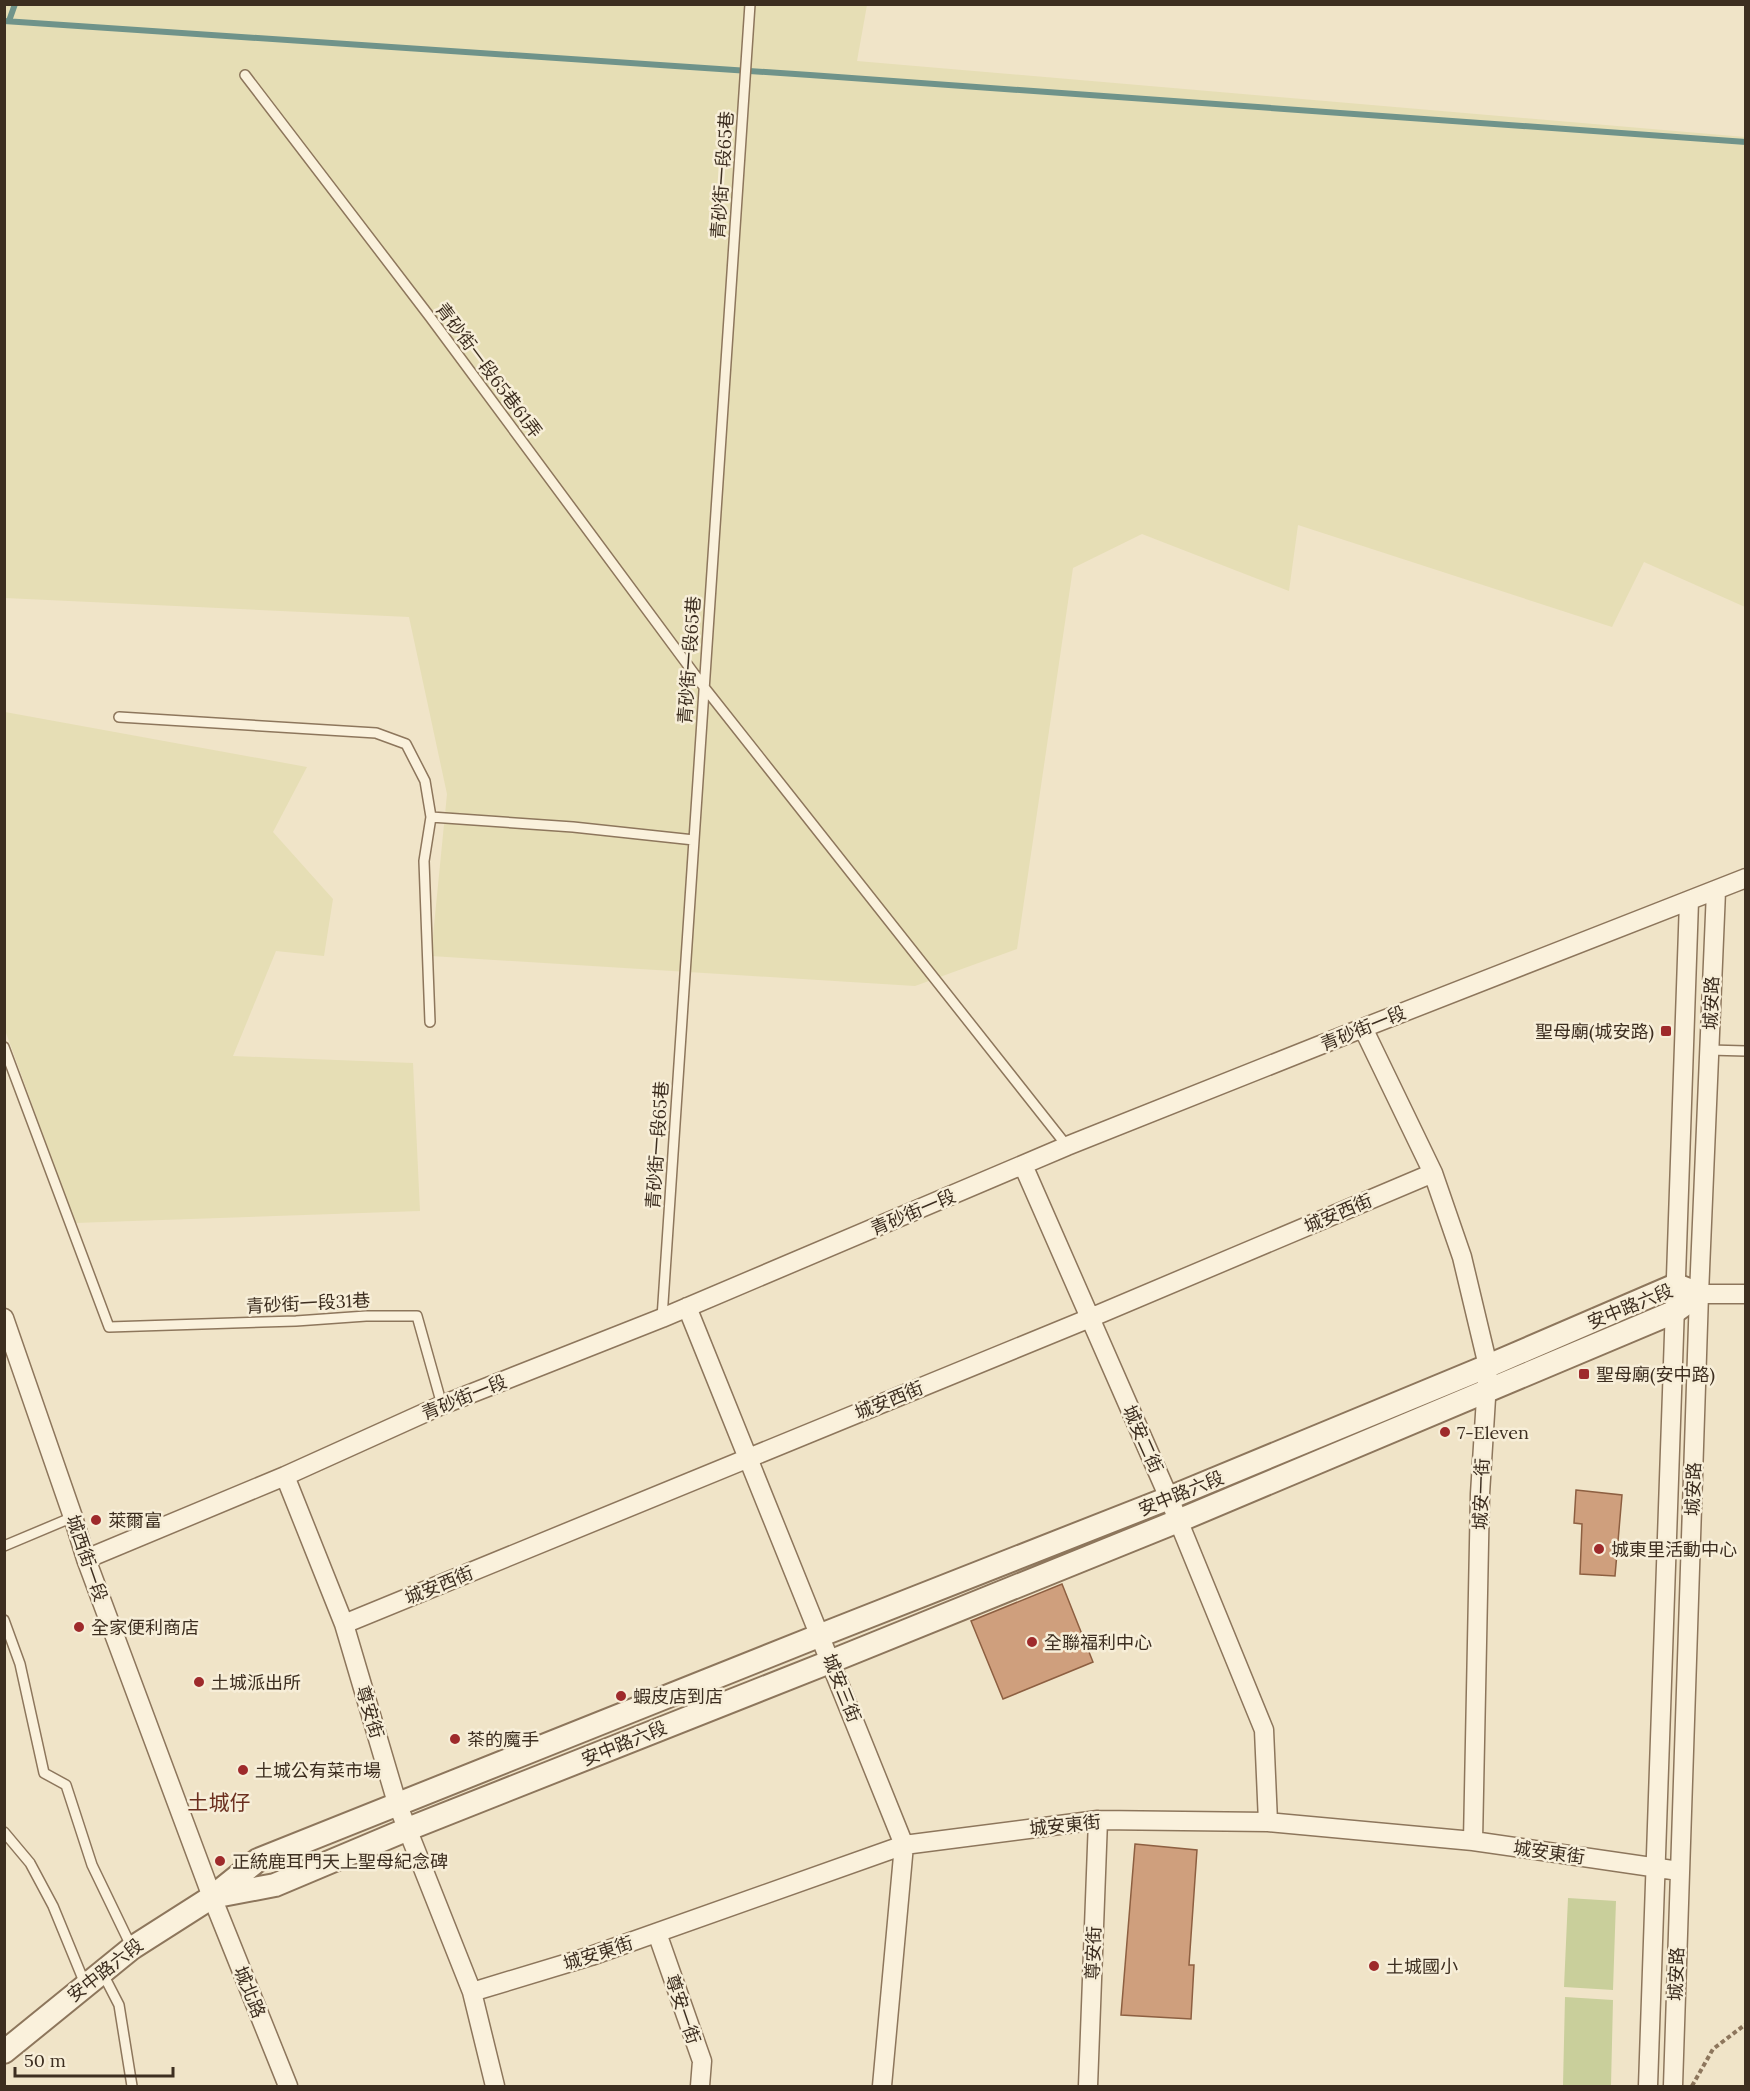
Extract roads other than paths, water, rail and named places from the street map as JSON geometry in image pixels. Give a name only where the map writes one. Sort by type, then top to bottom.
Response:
[{"type":"street","name":"青砂街一段","points":[[86,1559],[285,1476],[442,1405],[662,1318],[1067,1146],[1746,878]]},
{"type":"street","name":"城安路","points":[[1673,2086],[1716,891]]},
{"type":"street","name":"城安路","points":[[1648,2086],[1689,901]]},
{"type":"street","name":"城安一街","points":[[1363,1028],[1433,1173],[1462,1257],[1488,1366],[1480,1494],[1473,1841]]},
{"type":"street","name":"城安二街","points":[[1023,1166],[1169,1498],[1264,1730],[1268,1822]]},
{"type":"street","name":"城安西街","points":[[344,1624],[1090,1318],[1433,1173]]},
{"type":"street","name":"安中路六段","points":[[4,2052],[132,1948],[213,1897],[258,1860],[1169,1498],[1488,1366],[1676,1285],[1700,1294]]},
{"type":"street","name":"安中路六段","points":[[213,1897],[275,1884],[1178,1521],[1674,1312],[1700,1294]]},
{"type":"street","points":[[1700,1294],[1746,1294]]},
{"type":"street","name":"城安三街","points":[[687,1307],[832,1661],[904,1845],[882,2086]]},
{"type":"street","name":"城西街一段","points":[[4,1318],[86,1559],[213,1897]]},
{"type":"street","name":"尊安街","points":[[285,1476],[344,1624],[397,1803],[472,1992],[495,2086]]},
{"type":"street","name":"城安東街","points":[[472,1992],[591,1956],[904,1845],[1098,1820],[1268,1822],[1473,1841],[1679,1871]]},
{"type":"street","name":"尊安街","points":[[1088,2086],[1098,1820]]},
{"type":"street","name":"城北路","points":[[213,1897],[288,2086]]},
{"type":"street","name":"尊安一街","points":[[657,1933],[702,2061],[700,2086]]},
{"type":"lane","name":"青砂街一段65巷","points":[[662,1318],[750,4]]},
{"type":"lane","name":"青砂街一段65巷61弄","points":[[245,75],[430,317],[704,687],[1067,1146]]},
{"type":"lane","points":[[119,717],[376,733],[406,744],[425,781],[431,817],[424,861],[430,1022]]},
{"type":"lane","points":[[431,817],[573,826],[694,840]]},
{"type":"lane","name":"青砂街一段31巷","points":[[4,1047],[109,1327],[366,1316],[417,1316],[442,1405]]},
{"type":"lane","points":[[1709,1050],[1746,1051]]},
{"type":"lane","points":[[4,1546],[73,1517]]},
{"type":"lane","points":[[4,1620],[20,1664],[44,1773],[66,1785],[92,1865],[132,1948]]},
{"type":"lane","points":[[4,1832],[30,1863],[93,1978],[119,2005],[132,2086]]},
{"type":"waterway","points":[[9,21],[15,4]]},
{"type":"waterway","points":[[4,21],[810,75],[1746,142]]},
{"type":"place","name":"聖母廟(城安路)","points":[[1666,1031]]},
{"type":"place","name":"聖母廟(安中路)","points":[[1584,1374]]},
{"type":"place","name":"7-Eleven","points":[[1445,1432]]},
{"type":"place","name":"萊爾富","points":[[96,1520]]},
{"type":"place","name":"城東里活動中心","points":[[1599,1549]]},
{"type":"place","name":"全家便利商店","points":[[79,1627]]},
{"type":"place","name":"全聯福利中心","points":[[1032,1642]]},
{"type":"place","name":"土城派出所","points":[[199,1682]]},
{"type":"place","name":"蝦皮店到店","points":[[621,1696]]},
{"type":"place","name":"茶的魔手","points":[[455,1739]]},
{"type":"place","name":"土城公有菜市場","points":[[243,1770]]},
{"type":"place","name":"正統鹿耳門天上聖母紀念碑","points":[[220,1861]]},
{"type":"place","name":"土城國小","points":[[1374,1966]]},
{"type":"district","name":"土城仔","points":[[219,1802]]}]
